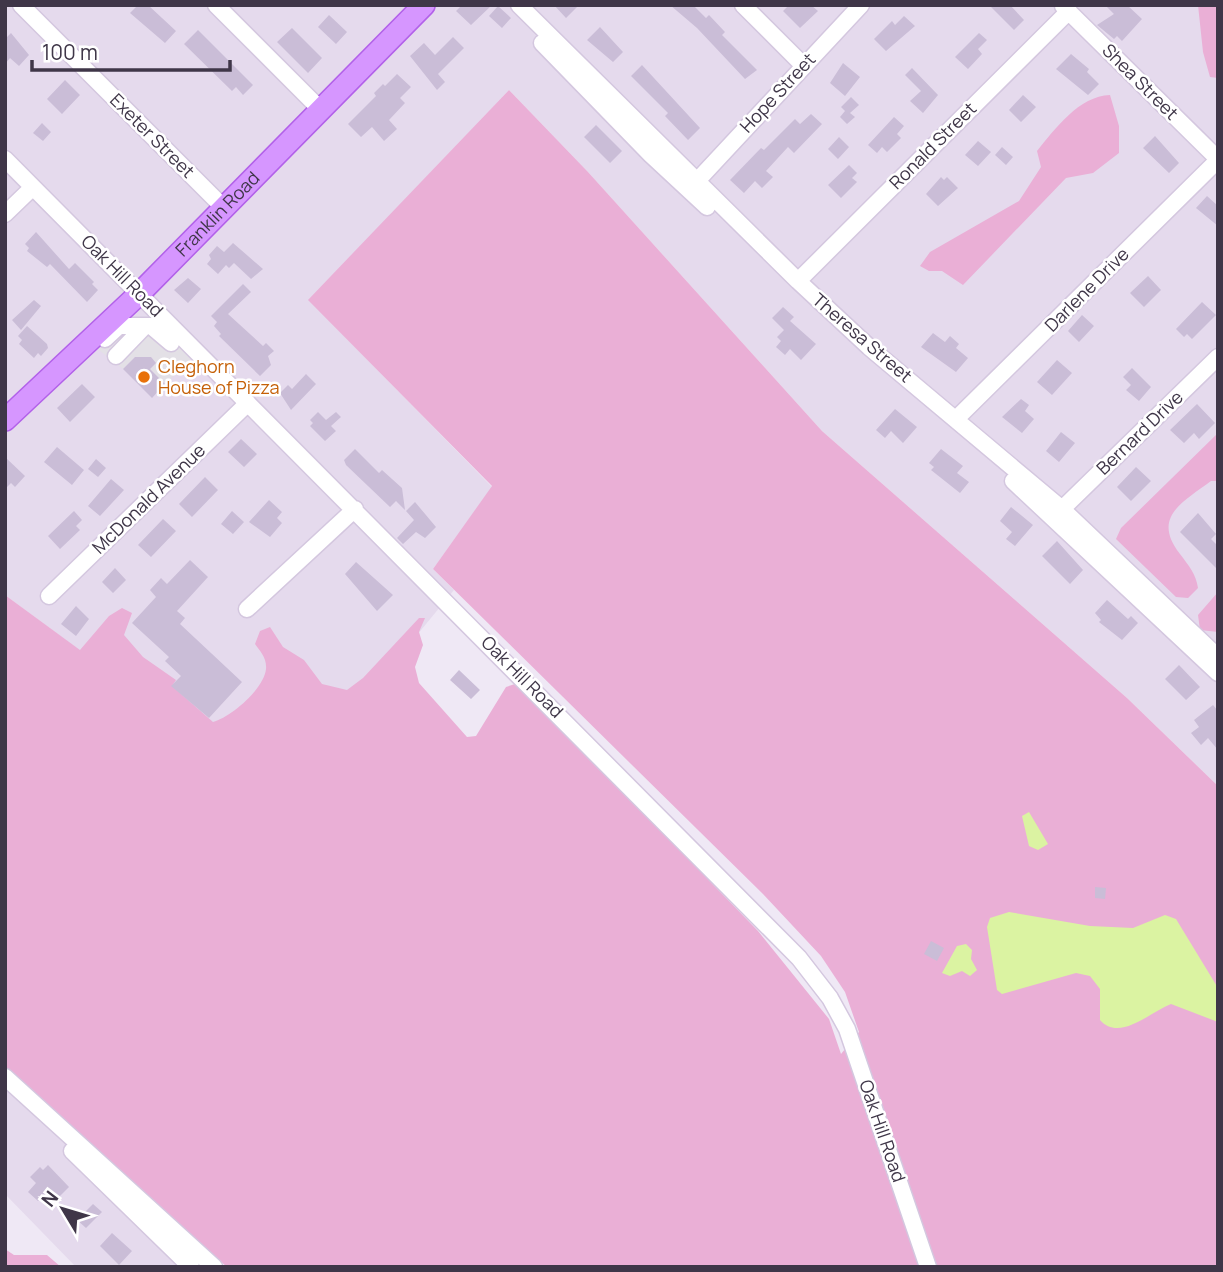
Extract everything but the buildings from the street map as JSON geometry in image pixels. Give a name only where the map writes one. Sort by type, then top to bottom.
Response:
[{"type":"main road","name":"Franklin Road","points":[[5,420],[95,334],[115,322],[139,293],[319,108],[424,5]]},
{"type":"street","name":"Exeter Street","points":[[21,5],[223,207]]},
{"type":"street","points":[[216,5],[319,108]]},
{"type":"street","name":"Theresa Street","points":[[519,5],[798,281],[869,347],[1062,509],[1218,657]]},
{"type":"street","points":[[743,5],[803,65]]},
{"type":"street","name":"Hope Street","points":[[696,182],[861,5]]},
{"type":"street","name":"Shea Street","points":[[1066,8],[1218,159]]},
{"type":"street","name":"Ronald Street","points":[[798,281],[1066,8]]},
{"type":"street","points":[[525,25],[651,155],[839,331],[1004,472],[1218,673]]},
{"type":"street","name":"Oak Hill Road","points":[[5,159],[139,293],[155,324],[248,403],[781,937],[830,998],[847,1029],[928,1267]]},
{"type":"street","name":"Darlene Drive","points":[[956,419],[1218,159]]},
{"type":"street","points":[[5,214],[32,188]]},
{"type":"street","points":[[115,322],[155,324]]},
{"type":"street","points":[[116,356],[155,324]]},
{"type":"street","points":[[159,355],[175,339]]},
{"type":"street","name":"Bernard Drive","points":[[1062,509],[1218,357]]},
{"type":"street","name":"McDonald Avenue","points":[[50,596],[248,403]]},
{"type":"street","points":[[247,609],[355,509]]},
{"type":"street","points":[[5,1077],[214,1267]]},
{"type":"street","points":[[5,1085],[191,1267]]},
{"type":"shaded area","points":[[5,5],[1218,5],[1218,786],[1127,698],[822,431],[588,172],[509,90],[309,300],[492,487],[433,569],[454,590],[352,714],[186,729],[5,595]]},
{"type":"shaded area","points":[[1198,5],[1218,5],[1218,78],[1210,77],[1203,52]]},
{"type":"shaded area","points":[[509,90],[588,172],[822,431],[1127,698],[1218,786],[1218,1267],[227,1267],[5,1069],[5,595],[80,650],[109,616],[122,608],[132,613],[124,635],[143,657],[176,680],[172,686],[213,722],[246,701],[264,677],[265,661],[255,644],[260,631],[270,627],[283,647],[304,660],[322,684],[347,690],[363,678],[419,618],[425,618],[419,632],[423,645],[415,667],[419,683],[467,737],[476,736],[506,687],[518,683],[758,931],[829,1019],[841,1054],[859,1032],[845,992],[821,956],[763,894],[433,569],[492,486],[308,300]]},
{"type":"shaded area","points":[[1110,95],[1119,126],[1119,153],[1093,173],[1066,178],[963,285],[942,271],[929,271],[920,266],[930,252],[1019,201],[1041,167],[1037,151],[1052,133],[1078,107],[1088,101]]},
{"type":"shaded area","points":[[130,317],[149,317],[194,356],[165,384],[150,369],[156,363],[151,357],[147,360],[135,357],[123,369],[94,346]]},
{"type":"shaded area","points":[[1218,433],[1218,481],[1211,481],[1190,496],[1170,520],[1172,541],[1192,570],[1198,588],[1188,598],[1176,597],[1116,539],[1121,528]]},
{"type":"shaded area","points":[[1218,592],[1218,632],[1200,630],[1198,615]]},
{"type":"shaded area","points":[[1029,812],[1048,844],[1038,850],[1029,846],[1022,816]]},
{"type":"shaded area","points":[[1009,912],[1090,926],[1133,928],[1165,915],[1176,919],[1218,988],[1218,1022],[1171,1004],[1134,1024],[1116,1028],[1108,1026],[1100,1020],[1100,989],[1090,976],[1076,973],[1002,994],[997,990],[987,927],[990,918]]},
{"type":"shaded area","points":[[966,944],[972,950],[971,959],[977,970],[970,976],[962,971],[950,976],[942,973],[957,946]]},
{"type":"shaded area","points":[[5,1073],[203,1267],[76,1267],[5,1194]]},
{"type":"shaded area","points":[[5,1249],[14,1255],[47,1255],[61,1267],[5,1267]]},
{"type":"place","name":"Cleghorn House of Pizza","points":[[144,377]]}]
